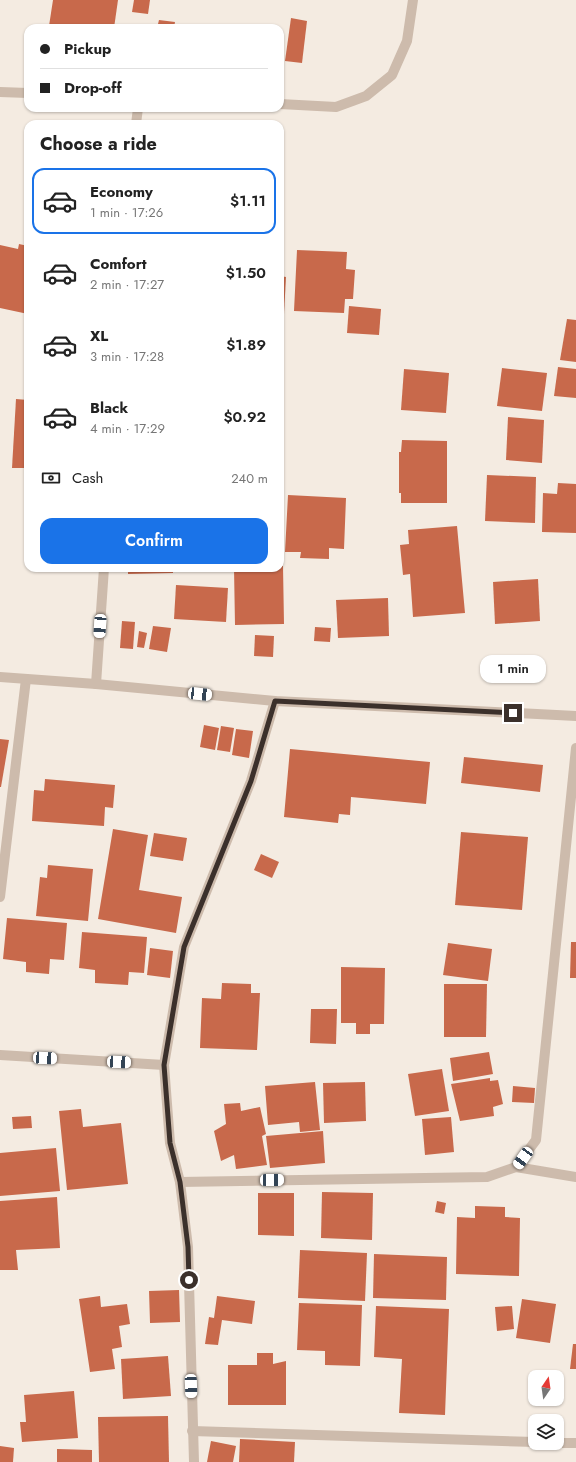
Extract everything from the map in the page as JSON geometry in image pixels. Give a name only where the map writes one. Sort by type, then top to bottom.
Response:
[{"type":"street","points":[[284,104],[336,107],[366,96],[392,74],[407,41],[413,0]]},
{"type":"street","points":[[0,92],[24,93]]},
{"type":"street","points":[[96,684],[104,572]]},
{"type":"street","points":[[0,677],[96,684],[275,701],[576,716]]},
{"type":"street","points":[[0,898],[26,679]]},
{"type":"street","points":[[194,1462],[188,1247],[180,1182],[170,1143],[164,1065],[184,947],[251,781],[275,701]]},
{"type":"street","points":[[516,1167],[536,1140],[576,748]]},
{"type":"street","points":[[0,1055],[164,1065]]},
{"type":"street","points":[[180,1182],[487,1177],[516,1167],[576,1178]]},
{"type":"street","points":[[192,1431],[528,1442]]},
{"type":"street","points":[[564,1443],[576,1443]]},
{"type":"building","points":[[53,0],[118,0],[115,24],[49,24]]},
{"type":"building","points":[[134,0],[150,0],[148,14],[132,12]]},
{"type":"building","points":[[291,18],[307,21],[302,63],[285,61]]},
{"type":"building","points":[[159,20],[175,22],[175,24],[158,24]]},
{"type":"building","points":[[19,244],[24,245],[24,313],[0,308],[0,245],[18,249]]},
{"type":"building","points":[[297,250],[347,252],[346,269],[355,270],[353,299],[345,299],[344,313],[294,311]]},
{"type":"building","points":[[284,277],[286,277],[284,314]]},
{"type":"building","points":[[349,306],[381,309],[379,335],[347,333]]},
{"type":"building","points":[[567,319],[576,320],[576,362],[560,360]]},
{"type":"building","points":[[558,367],[576,369],[576,398],[554,396]]},
{"type":"building","points":[[502,368],[547,373],[542,411],[497,406]]},
{"type":"building","points":[[404,369],[449,373],[446,413],[401,410]]},
{"type":"building","points":[[16,399],[24,400],[24,468],[12,468]]},
{"type":"building","points":[[508,417],[544,420],[542,463],[506,460]]},
{"type":"building","points":[[402,440],[447,441],[447,503],[401,503],[401,493],[399,493],[399,452],[401,452]]},
{"type":"building","points":[[487,475],[536,477],[535,523],[485,521]]},
{"type":"building","points":[[558,483],[576,484],[576,533],[542,532],[543,493],[557,494]]},
{"type":"building","points":[[288,495],[346,498],[344,549],[329,548],[329,559],[300,558],[301,552],[285,552]]},
{"type":"building","points":[[457,526],[465,613],[413,617],[410,574],[403,575],[400,545],[409,544],[408,530]]},
{"type":"building","points":[[128,572],[173,572],[173,573],[128,574]]},
{"type":"building","points":[[234,572],[283,572],[284,624],[235,625]]},
{"type":"building","points":[[538,579],[540,621],[495,624],[493,582]]},
{"type":"building","points":[[176,585],[228,588],[226,622],[174,619]]},
{"type":"building","points":[[388,598],[389,636],[338,638],[336,600]]},
{"type":"building","points":[[122,621],[135,622],[133,649],[120,648]]},
{"type":"building","points":[[153,626],[171,628],[167,652],[149,649]]},
{"type":"building","points":[[315,627],[331,628],[330,642],[314,641]]},
{"type":"building","points":[[139,631],[147,633],[144,648],[137,647]]},
{"type":"building","points":[[255,635],[274,636],[273,657],[254,656]]},
{"type":"building","points":[[204,725],[219,728],[215,750],[200,747]]},
{"type":"building","points":[[221,726],[234,728],[230,752],[217,750]]},
{"type":"building","points":[[236,729],[253,731],[249,758],[232,755]]},
{"type":"building","points":[[0,739],[9,740],[1,787],[0,787]]},
{"type":"building","points":[[290,749],[430,762],[426,804],[351,797],[350,815],[339,814],[338,823],[284,817]]},
{"type":"building","points":[[464,757],[543,765],[540,792],[461,783]]},
{"type":"building","points":[[45,779],[115,785],[113,808],[105,807],[104,826],[32,821],[34,790],[44,791]]},
{"type":"building","points":[[113,829],[148,835],[139,890],[182,897],[176,933],[98,919]]},
{"type":"building","points":[[461,832],[528,837],[522,910],[455,905]]},
{"type":"building","points":[[154,833],[187,838],[183,861],[150,856]]},
{"type":"building","points":[[261,854],[279,862],[272,878],[254,870]]},
{"type":"building","points":[[48,865],[93,869],[88,921],[36,916],[40,877],[47,878]]},
{"type":"building","points":[[7,918],[67,923],[64,960],[50,959],[49,974],[26,972],[26,962],[3,959]]},
{"type":"building","points":[[82,932],[147,937],[144,973],[129,972],[128,985],[95,983],[95,970],[79,968]]},
{"type":"building","points":[[571,942],[576,942],[576,978],[570,978]]},
{"type":"building","points":[[448,943],[492,949],[488,981],[443,975]]},
{"type":"building","points":[[150,948],[173,951],[170,978],[147,975]]},
{"type":"building","points":[[341,967],[385,968],[384,1024],[370,1024],[370,1034],[356,1034],[356,1023],[341,1023]]},
{"type":"building","points":[[222,983],[251,984],[251,993],[260,993],[257,1050],[200,1048],[202,998],[221,999]]},
{"type":"building","points":[[444,984],[487,984],[486,1037],[444,1037]]},
{"type":"building","points":[[311,1009],[337,1009],[336,1044],[310,1043]]},
{"type":"building","points":[[489,1052],[493,1074],[453,1081],[450,1058]]},
{"type":"building","points":[[442,1069],[449,1111],[415,1116],[408,1074]]},
{"type":"building","points":[[490,1078],[490,1081],[498,1080],[503,1104],[493,1107],[494,1116],[460,1121],[451,1084]]},
{"type":"building","points":[[315,1082],[320,1130],[300,1132],[299,1122],[268,1125],[265,1086]]},
{"type":"building","points":[[365,1082],[366,1121],[324,1123],[323,1083]]},
{"type":"building","points":[[513,1086],[535,1088],[534,1103],[512,1102]]},
{"type":"building","points":[[240,1103],[241,1111],[260,1107],[266,1134],[262,1136],[267,1165],[236,1169],[234,1155],[221,1161],[214,1131],[226,1124],[224,1104]]},
{"type":"building","points":[[81,1109],[83,1127],[121,1123],[128,1184],[67,1190],[59,1111]]},
{"type":"building","points":[[31,1116],[32,1128],[13,1129],[12,1117]]},
{"type":"building","points":[[451,1117],[454,1152],[425,1155],[422,1119]]},
{"type":"building","points":[[323,1131],[325,1163],[270,1168],[266,1136]]},
{"type":"building","points":[[56,1148],[60,1191],[0,1196],[0,1153]]},
{"type":"building","points":[[322,1192],[373,1193],[372,1240],[321,1238]]},
{"type":"building","points":[[258,1193],[294,1193],[294,1236],[258,1235]]},
{"type":"building","points":[[57,1197],[60,1248],[16,1250],[18,1270],[0,1270],[0,1201]]},
{"type":"building","points":[[437,1201],[446,1203],[444,1214],[435,1212]]},
{"type":"building","points":[[475,1206],[505,1207],[505,1217],[520,1218],[519,1276],[456,1274],[457,1217],[475,1218]]},
{"type":"building","points":[[300,1250],[367,1253],[365,1301],[298,1298]]},
{"type":"building","points":[[374,1254],[447,1257],[446,1300],[373,1298]]},
{"type":"building","points":[[179,1290],[180,1322],[150,1323],[149,1291]]},
{"type":"building","points":[[100,1296],[101,1307],[127,1304],[130,1324],[119,1326],[122,1347],[112,1349],[115,1369],[90,1372],[79,1299]]},
{"type":"building","points":[[217,1296],[255,1301],[252,1324],[222,1320],[218,1345],[205,1344],[209,1317],[214,1318]]},
{"type":"building","points":[[522,1299],[556,1304],[550,1343],[516,1338]]},
{"type":"building","points":[[299,1303],[362,1305],[360,1366],[325,1365],[325,1351],[297,1350]]},
{"type":"building","points":[[376,1306],[449,1309],[445,1415],[399,1413],[402,1359],[374,1357]]},
{"type":"building","points":[[512,1306],[514,1329],[497,1331],[495,1307]]},
{"type":"building","points":[[573,1344],[576,1344],[576,1369],[570,1369]]},
{"type":"building","points":[[257,1353],[273,1353],[273,1364],[286,1361],[286,1405],[228,1405],[228,1365],[257,1365]]},
{"type":"building","points":[[168,1356],[171,1396],[123,1399],[121,1359]]},
{"type":"building","points":[[74,1391],[78,1438],[22,1442],[20,1422],[26,1422],[24,1395]]},
{"type":"building","points":[[168,1416],[169,1462],[99,1462],[98,1417]]},
{"type":"building","points":[[240,1439],[295,1442],[294,1462],[239,1462]]},
{"type":"building","points":[[211,1441],[236,1446],[233,1462],[207,1462]]},
{"type":"building","points":[[0,1446],[14,1448],[13,1462],[0,1462]]},
{"type":"building","points":[[57,1449],[92,1450],[92,1462],[57,1462]]},
{"type":"route","points":[[189,1280],[188,1247],[180,1182],[170,1143],[164,1065],[184,947],[251,781],[275,701],[513,713]]}]
